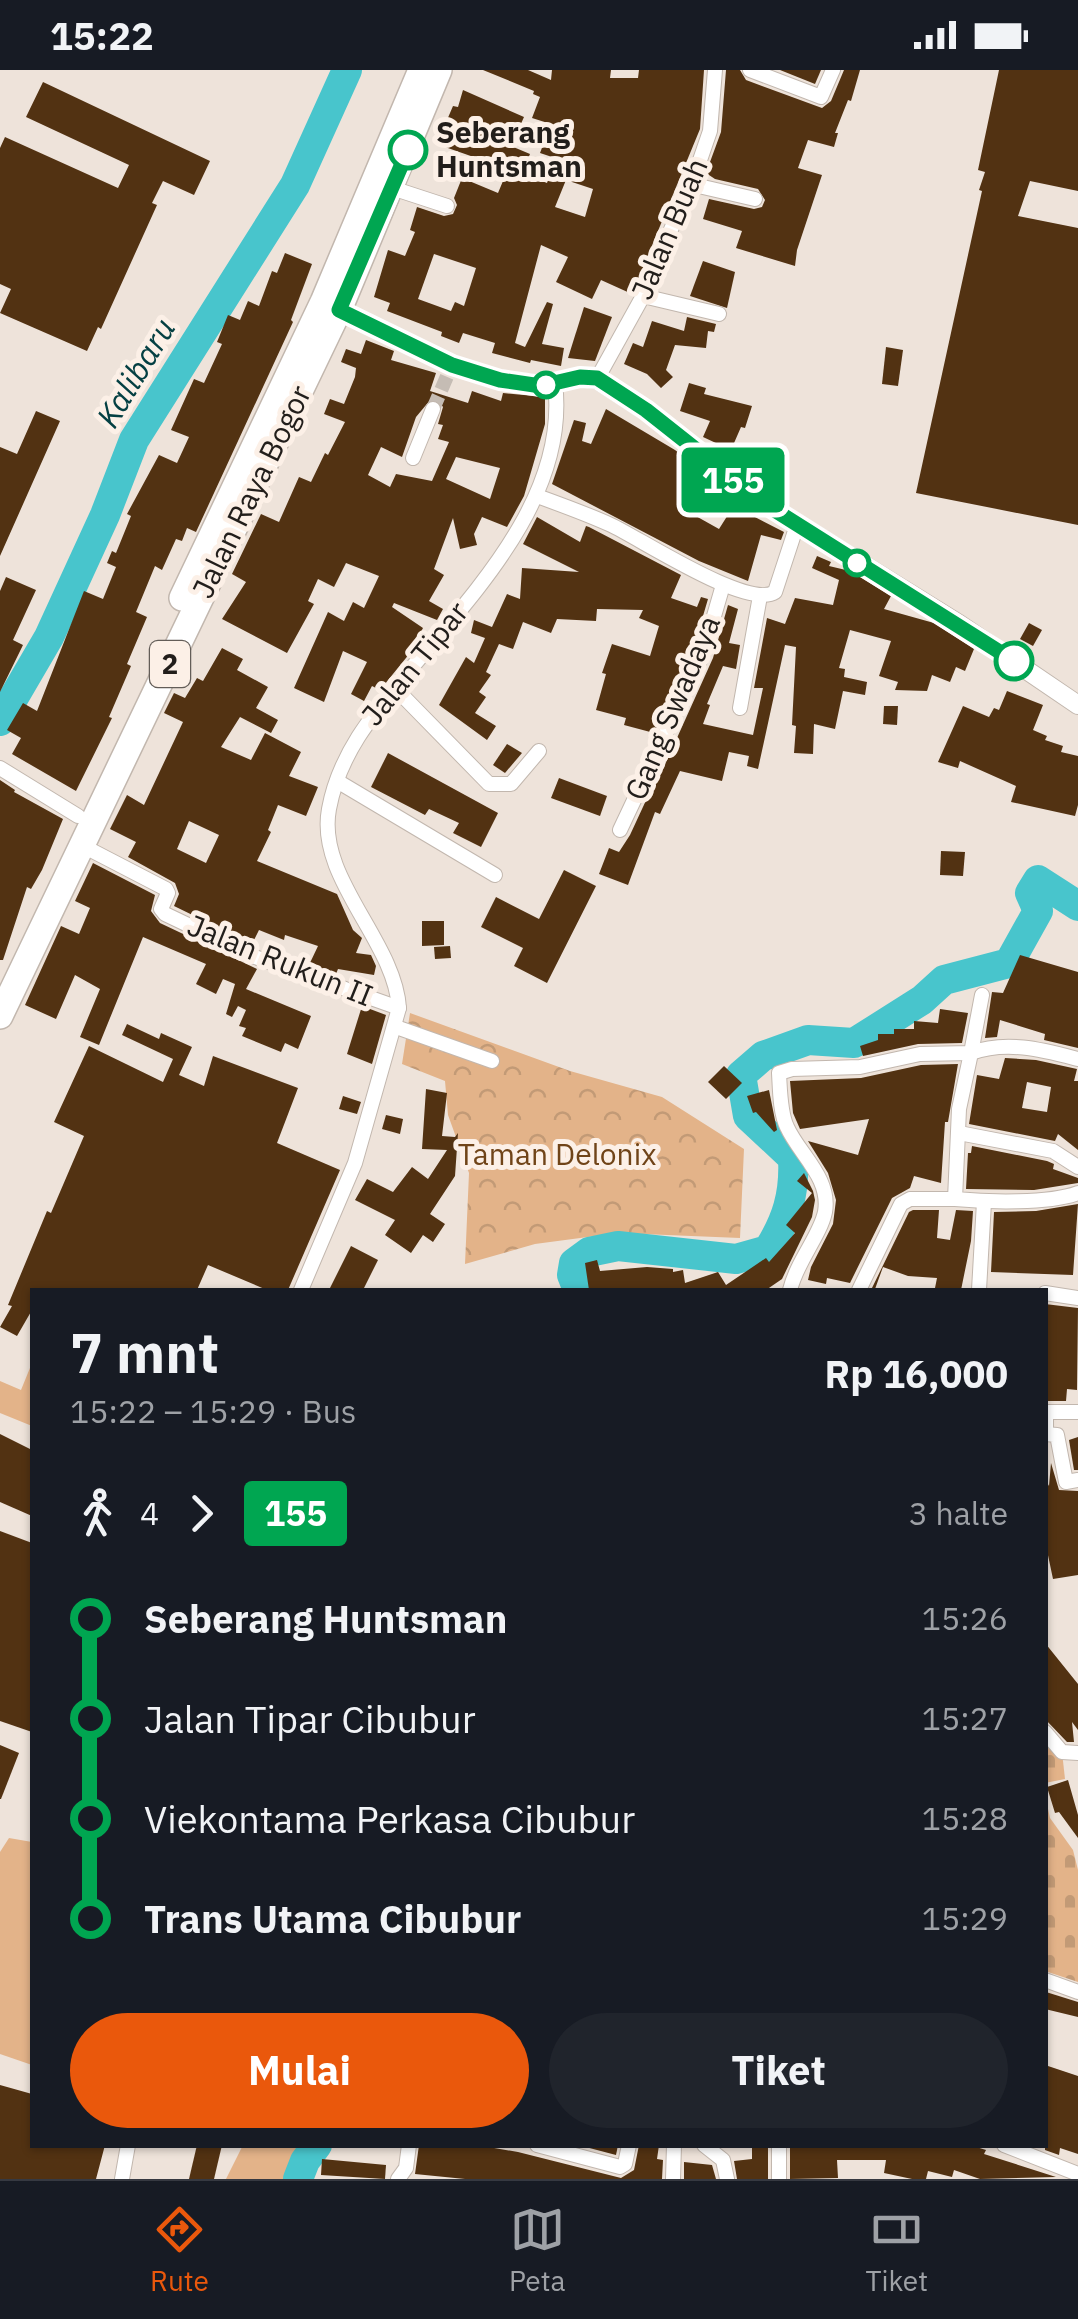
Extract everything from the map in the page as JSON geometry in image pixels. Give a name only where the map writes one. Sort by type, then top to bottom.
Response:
[{"type":"highway","name":"Jalan Raya Bogor","points":[[383,195],[421,70]]},
{"type":"highway","name":"Jalan Raya Bogor","points":[[10,970],[82,846],[439,70]]},
{"type":"highway","name":"Jalan Raya Bogor","points":[[0,1016],[10,970],[78,816],[331,306]]},
{"type":"street","name":"Jalan Buah","points":[[597,378],[643,296],[690,184],[710,131],[715,70]]},
{"type":"street","points":[[750,70],[821,97],[833,70]]},
{"type":"street","points":[[690,184],[755,199]]},
{"type":"street","points":[[383,195],[447,206]]},
{"type":"street","points":[[643,296],[720,314]]},
{"type":"street","points":[[331,306],[450,370],[516,384],[597,378],[796,525],[958,624],[1078,705]]},
{"type":"street","name":"Jalan Tipar","points":[[303,1288],[356,1163],[399,1008],[394,982],[340,874],[331,847],[328,813],[354,742],[473,592],[537,496],[557,434],[556,383]]},
{"type":"street","points":[[413,458],[434,409]]},
{"type":"street","points":[[537,496],[605,522],[723,584],[760,596],[775,592],[796,525]]},
{"type":"street","name":"Gang Swadaya","points":[[620,830],[703,654],[723,584]]},
{"type":"street","points":[[740,708],[760,596]]},
{"type":"street","points":[[395,688],[490,784],[512,784],[539,751]]},
{"type":"street","points":[[0,768],[78,816]]},
{"type":"street","points":[[337,782],[495,875]]},
{"type":"street","name":"Jalan Rukun II","points":[[82,846],[166,889],[162,912],[256,957],[399,1008]]},
{"type":"street","points":[[955,1198],[959,1109],[982,995]]},
{"type":"street","points":[[396,1026],[492,1061]]},
{"type":"street","points":[[790,1288],[825,1207],[809,1158],[785,1124],[780,1073],[792,1069],[860,1067],[920,1054],[972,1053],[1020,1046],[1078,1059]]},
{"type":"street","points":[[959,1133],[1057,1152],[1078,1167]]},
{"type":"street","points":[[860,1288],[901,1204],[910,1199],[1052,1200],[1078,1193]]},
{"type":"street","points":[[978,1288],[984,1202]]},
{"type":"street","points":[[1048,1293],[1078,1298]]},
{"type":"street","points":[[1048,1412],[1078,1412]]},
{"type":"street","points":[[1048,1434],[1057,1436],[1066,1482],[1078,1480]]},
{"type":"street","points":[[1048,1736],[1062,1752],[1078,1753]]},
{"type":"street","points":[[1048,1981],[1078,1992]]},
{"type":"street","points":[[122,2179],[127,2148]]},
{"type":"street","points":[[398,2179],[406,2168],[409,2148]]},
{"type":"street","points":[[548,2148],[620,2166],[625,2164],[628,2148]]},
{"type":"street","points":[[673,2179],[674,2148]]},
{"type":"street","points":[[708,2148],[723,2160],[727,2179]]},
{"type":"street","points":[[779,2148],[779,2179]]},
{"type":"street","points":[[1012,2148],[1078,2174]]},
{"type":"green space","name":"Taman Delonix","points":[[410,1013],[570,1071],[662,1097],[744,1149],[740,1238],[618,1233],[535,1244],[465,1264],[469,1173],[448,1115],[445,1081],[402,1064]]},
{"type":"green space","points":[[30,1368],[30,1425],[0,1413],[0,1381],[21,1390]]},
{"type":"green space","points":[[1048,1741],[1062,1752],[1065,1779],[1048,1782]]},
{"type":"green space","points":[[1048,1809],[1050,1818],[1073,1850],[1078,1870],[1078,1982],[1048,1972]]},
{"type":"green space","points":[[9,1838],[30,1842],[30,2064],[0,2054],[0,1852]]},
{"type":"green space","points":[[242,2148],[300,2148],[283,2179],[226,2179]]},
{"type":"building","points":[[483,70],[528,70],[551,80],[552,70],[611,70],[610,78],[638,78],[639,70],[704,70],[700,129],[632,294],[601,280],[592,299],[556,282],[568,257],[541,245],[515,343],[525,347],[547,302],[553,304],[542,344],[564,348],[561,366],[492,353],[495,343],[463,333],[459,343],[441,336],[442,332],[387,311],[390,303],[374,297],[388,250],[405,256],[415,232],[410,230],[417,207],[444,216],[453,214],[462,178],[498,193],[508,169],[445,147],[453,123],[447,120],[453,106],[458,107],[463,90],[524,117],[511,146],[530,154],[522,173],[547,183],[555,158],[540,153],[551,124],[532,118],[540,97]],"holes":[[[566,180],[593,189],[585,217],[555,207]],[[434,254],[476,268],[464,306],[455,302],[451,311],[418,299]]]},
{"type":"building","points":[[726,70],[740,70],[746,80],[822,108],[831,101],[844,70],[860,70],[851,101],[848,100],[835,133],[834,147],[808,140],[798,168],[822,175],[795,266],[736,248],[742,231],[703,219],[709,199],[754,209],[762,207],[765,200],[758,189],[715,179],[706,173],[721,132]]},
{"type":"building","points":[[780,70],[821,70],[815,84]]},
{"type":"building","points":[[999,70],[1078,70],[1078,191],[1030,181],[1018,216],[1078,228],[1078,525],[916,493],[982,191],[979,190],[985,172],[978,170]]},
{"type":"building","points":[[43,82],[210,161],[194,195],[163,181],[152,203],[157,205],[101,329],[98,327],[87,351],[0,313],[11,289],[0,284],[0,148],[5,137],[118,188],[129,165],[26,117]]},
{"type":"building","points":[[285,253],[312,264],[293,322],[196,532],[187,528],[182,541],[176,539],[162,570],[155,566],[136,612],[147,617],[127,664],[131,666],[109,717],[112,718],[76,791],[12,754],[21,738],[7,730],[23,703],[37,711],[84,591],[103,599],[116,567],[107,563],[112,551],[116,553],[131,516],[127,514],[159,455],[177,463],[189,437],[171,430],[194,379],[204,383],[222,344],[217,342],[228,315],[240,320],[248,301],[259,306],[272,271],[277,273]]},
{"type":"building","points":[[703,261],[735,272],[727,308],[690,296]]},
{"type":"building","points":[[584,307],[612,317],[595,361],[568,358]]},
{"type":"building","points":[[687,317],[716,324],[714,332],[708,331],[706,348],[675,345],[666,370],[673,377],[661,388],[647,374],[624,364],[633,343],[643,347],[652,321],[684,331]]},
{"type":"building","points":[[366,340],[394,351],[391,360],[436,373],[430,391],[468,403],[472,391],[501,401],[503,393],[545,397],[545,424],[524,496],[507,527],[482,517],[474,534],[477,545],[460,549],[453,518],[434,569],[444,575],[429,601],[443,609],[437,620],[394,603],[392,607],[423,628],[410,653],[380,690],[372,686],[364,701],[351,694],[367,662],[343,651],[324,702],[294,688],[328,612],[344,621],[353,602],[364,608],[379,576],[346,563],[334,587],[318,579],[308,601],[314,604],[287,653],[222,619],[246,582],[232,574],[261,514],[279,522],[299,477],[311,482],[325,453],[328,455],[345,422],[324,414],[330,399],[344,404],[355,377],[356,368],[341,362],[346,349],[361,354]],"holes":[[[431,399],[438,400],[443,407],[438,439],[449,442],[432,481],[396,474],[390,487],[368,475],[381,447],[402,457],[416,417]],[[456,457],[500,468],[490,499],[446,479]]]},
{"type":"building","points":[[886,347],[903,350],[898,386],[882,384]]},
{"type":"building","points":[[689,383],[706,388],[704,394],[752,406],[745,428],[741,427],[731,450],[703,437],[710,421],[680,411]]},
{"type":"building","points":[[606,409],[696,466],[690,476],[711,489],[694,515],[719,529],[738,499],[754,511],[751,515],[784,532],[781,540],[761,535],[748,581],[699,561],[552,484],[574,420],[586,423],[582,441],[591,444]]},
{"type":"building","points":[[36,411],[60,421],[0,556],[0,447],[17,454]]},
{"type":"building","points":[[537,517],[580,542],[586,526],[589,527],[681,575],[671,598],[697,607],[701,597],[708,599],[693,650],[654,733],[624,725],[626,718],[596,710],[612,644],[650,656],[659,626],[639,618],[643,610],[597,609],[596,621],[557,619],[551,633],[523,622],[513,649],[499,644],[486,672],[491,675],[479,692],[486,697],[475,713],[496,726],[487,740],[439,705],[466,657],[474,663],[485,638],[471,633],[474,620],[492,627],[507,594],[520,599],[522,568],[579,572],[523,544]]},
{"type":"building","points":[[817,556],[831,562],[829,566],[850,571],[891,596],[884,609],[934,623],[974,649],[965,671],[956,667],[950,682],[932,675],[927,691],[895,690],[898,682],[879,676],[891,641],[850,630],[839,668],[845,669],[844,677],[867,682],[865,695],[843,691],[835,729],[814,724],[813,754],[794,753],[796,647],[785,645],[758,769],[747,766],[749,756],[729,752],[722,781],[680,771],[660,814],[655,812],[628,885],[599,874],[609,848],[619,852],[630,835],[663,769],[713,658],[728,605],[738,609],[729,643],[740,645],[736,669],[723,666],[703,724],[753,735],[763,688],[754,688],[767,618],[785,624],[795,598],[833,605],[839,580],[812,568]]},
{"type":"building","points":[[6,577],[36,590],[13,640],[23,645],[0,692],[0,591]]},
{"type":"building","points":[[1029,623],[1042,630],[1033,646],[1020,639]]},
{"type":"building","points":[[222,648],[243,659],[237,670],[268,687],[256,708],[278,720],[271,733],[240,717],[221,747],[251,760],[265,733],[301,752],[289,776],[318,787],[306,816],[278,805],[257,861],[337,894],[353,930],[362,938],[356,953],[371,955],[376,966],[374,975],[338,969],[336,974],[309,965],[318,946],[285,935],[284,940],[259,930],[252,944],[174,906],[179,894],[175,883],[128,857],[136,842],[110,829],[127,795],[144,805],[183,722],[164,713],[174,693],[185,698],[197,678],[203,681]],"holes":[[[189,821],[219,835],[206,863],[177,849]]]},
{"type":"building","points":[[1007,691],[1043,705],[1033,730],[1047,736],[1045,740],[1063,746],[1061,752],[1078,756],[1075,816],[1011,802],[1016,786],[960,761],[958,768],[938,762],[963,706],[989,717],[994,708],[999,710]]},
{"type":"building","points":[[884,706],[898,706],[897,725],[883,724]]},
{"type":"building","points":[[507,744],[522,753],[505,773],[493,765]]},
{"type":"building","points":[[388,753],[498,813],[481,847],[453,833],[459,823],[429,809],[425,815],[371,787]]},
{"type":"building","points":[[559,778],[607,796],[600,816],[551,798]]},
{"type":"building","points":[[0,780],[63,819],[42,870],[31,889],[27,887],[3,960],[0,960]]},
{"type":"building","points":[[941,851],[965,852],[963,876],[940,875]]},
{"type":"building","points":[[93,863],[155,895],[151,911],[160,923],[257,969],[246,989],[311,1016],[298,1049],[285,1043],[281,1052],[242,1036],[246,1028],[239,1026],[246,1010],[238,1006],[232,1017],[226,1014],[235,984],[223,979],[216,994],[196,984],[206,964],[143,937],[99,1045],[80,1037],[100,989],[75,975],[56,1019],[25,1005],[61,926],[79,934],[90,908],[75,901]]},
{"type":"building","points":[[564,870],[596,886],[547,983],[514,966],[523,948],[481,927],[496,897],[539,919]]},
{"type":"building","points":[[422,921],[444,921],[444,945],[422,946]]},
{"type":"building","points":[[450,946],[451,958],[435,959],[434,947]]},
{"type":"building","points":[[1020,955],[1078,972],[1078,1048],[1044,1040],[1045,1034],[1000,1020],[997,1037],[985,1038],[992,992],[1003,993]]},
{"type":"building","points":[[362,1006],[386,1015],[372,1064],[347,1054]]},
{"type":"building","points":[[940,1009],[968,1013],[962,1043],[918,1044],[863,1056],[860,1046],[878,1040],[878,1034],[914,1029],[914,1021],[938,1023]]},
{"type":"building","points":[[127,1024],[159,1039],[161,1033],[192,1047],[179,1075],[204,1086],[213,1056],[298,1088],[277,1143],[340,1170],[289,1288],[262,1288],[208,1265],[198,1288],[30,1288],[30,1313],[17,1336],[0,1327],[12,1306],[8,1305],[47,1211],[51,1213],[84,1136],[54,1122],[89,1046],[163,1082],[173,1059],[122,1035]]},
{"type":"building","points":[[1005,1058],[1077,1069],[1074,1081],[1078,1081],[1078,1150],[1058,1134],[1055,1141],[969,1124],[977,1075],[999,1079]],"holes":[[[1027,1082],[1051,1087],[1047,1112],[1022,1108]]]},
{"type":"building","points":[[958,1064],[945,1122],[941,1183],[914,1176],[910,1188],[892,1198],[850,1283],[827,1278],[826,1284],[808,1280],[833,1224],[836,1200],[828,1173],[808,1141],[858,1155],[869,1119],[800,1129],[793,1113],[790,1081],[861,1078],[921,1065]]},
{"type":"building","points":[[724,1066],[742,1083],[726,1099],[708,1082]]},
{"type":"building","points":[[426,1089],[447,1093],[442,1136],[455,1137],[458,1133],[455,1176],[430,1214],[445,1224],[433,1242],[423,1235],[411,1253],[385,1235],[395,1220],[355,1200],[367,1179],[393,1192],[412,1167],[428,1179],[447,1150],[422,1149]]},
{"type":"building","points":[[769,1090],[777,1130],[774,1132],[753,1113],[747,1096]]},
{"type":"building","points":[[343,1096],[361,1102],[357,1114],[339,1109]]},
{"type":"building","points":[[386,1115],[403,1119],[400,1134],[382,1129]]},
{"type":"building","points":[[972,1146],[1047,1161],[1054,1164],[1053,1169],[1078,1178],[1078,1183],[1034,1190],[966,1189]]},
{"type":"building","points":[[804,1173],[813,1191],[812,1217],[782,1279],[769,1288],[589,1288],[585,1263],[597,1260],[600,1271],[647,1267],[683,1270],[685,1283],[718,1272],[726,1285],[766,1258],[769,1262],[795,1233],[786,1225],[812,1193],[797,1181]]},
{"type":"building","points":[[1078,1204],[1073,1275],[991,1272],[994,1212]]},
{"type":"building","points":[[939,1210],[937,1238],[950,1240],[956,1210],[973,1211],[961,1288],[935,1288],[937,1278],[908,1276],[883,1267],[872,1288],[909,1212]]},
{"type":"building","points":[[351,1246],[378,1260],[364,1288],[330,1288]]},
{"type":"building","points":[[1048,1304],[1078,1308],[1077,1390],[1067,1389],[1066,1401],[1048,1401]]},
{"type":"building","points":[[0,1434],[30,1449],[30,1515],[0,1502]]},
{"type":"building","points":[[1078,1437],[1078,1470],[1074,1470],[1069,1440]]},
{"type":"building","points":[[1051,1463],[1059,1490],[1078,1491],[1078,1575],[1053,1579],[1048,1555]]},
{"type":"building","points":[[0,1531],[30,1542],[30,1731],[0,1721]]},
{"type":"building","points":[[1048,1647],[1078,1684],[1078,1730],[1072,1722],[1074,1742],[1067,1742],[1048,1722]]},
{"type":"building","points":[[0,1745],[19,1753],[1,1799],[0,1799]]},
{"type":"building","points":[[1068,1780],[1078,1815],[1078,1838],[1059,1812],[1055,1813],[1048,1787]]},
{"type":"building","points":[[1048,1993],[1078,2002],[1078,2017],[1048,2010]]},
{"type":"building","points":[[1048,2066],[1078,2076],[1078,2154],[1060,2148],[1059,2155],[1045,2150]]},
{"type":"building","points":[[0,2085],[30,2093],[30,2148],[104,2148],[96,2179],[0,2179]]},
{"type":"building","points":[[196,2148],[221,2148],[214,2179],[189,2179]]},
{"type":"building","points":[[419,2148],[495,2148],[621,2178],[634,2170],[638,2148],[659,2148],[657,2159],[663,2160],[662,2179],[465,2179],[415,2174]]},
{"type":"building","points":[[589,2148],[617,2148],[616,2155]]},
{"type":"building","points":[[752,2148],[768,2148],[768,2179],[737,2179],[734,2161],[752,2159]]},
{"type":"building","points":[[790,2148],[980,2148],[986,2150],[984,2154],[1056,2177],[980,2179],[954,2170],[952,2177],[928,2171],[926,2179],[912,2179],[884,2173],[886,2160],[837,2160],[838,2178],[790,2179]]},
{"type":"building","points":[[322,2159],[386,2165],[385,2179],[321,2175]]},
{"type":"building","points":[[684,2162],[712,2165],[716,2179],[684,2179]]},
{"type":"waterway","name":"Kalibaru","points":[[0,721],[49,637],[105,515],[134,440],[295,185],[347,70]]},
{"type":"waterway","points":[[577,1288],[572,1275],[574,1263],[589,1252],[618,1246],[736,1259],[768,1250],[788,1206],[793,1158],[748,1116],[741,1075],[763,1056],[808,1040],[854,1043],[922,1000],[944,980],[1009,963],[1038,911],[1030,893],[1038,880],[1078,906]]},
{"type":"waterway","points":[[298,2179],[315,2148]]},
{"type":"tunnel","points":[[433,409],[448,374]]},
{"type":"bus line","name":"155","points":[[408,150],[339,310],[452,365],[500,380],[541,386],[580,377],[597,378],[646,410],[765,504],[1014,661]]},
{"type":"place","name":"Seberang Huntsman","points":[[408,150]]}]
